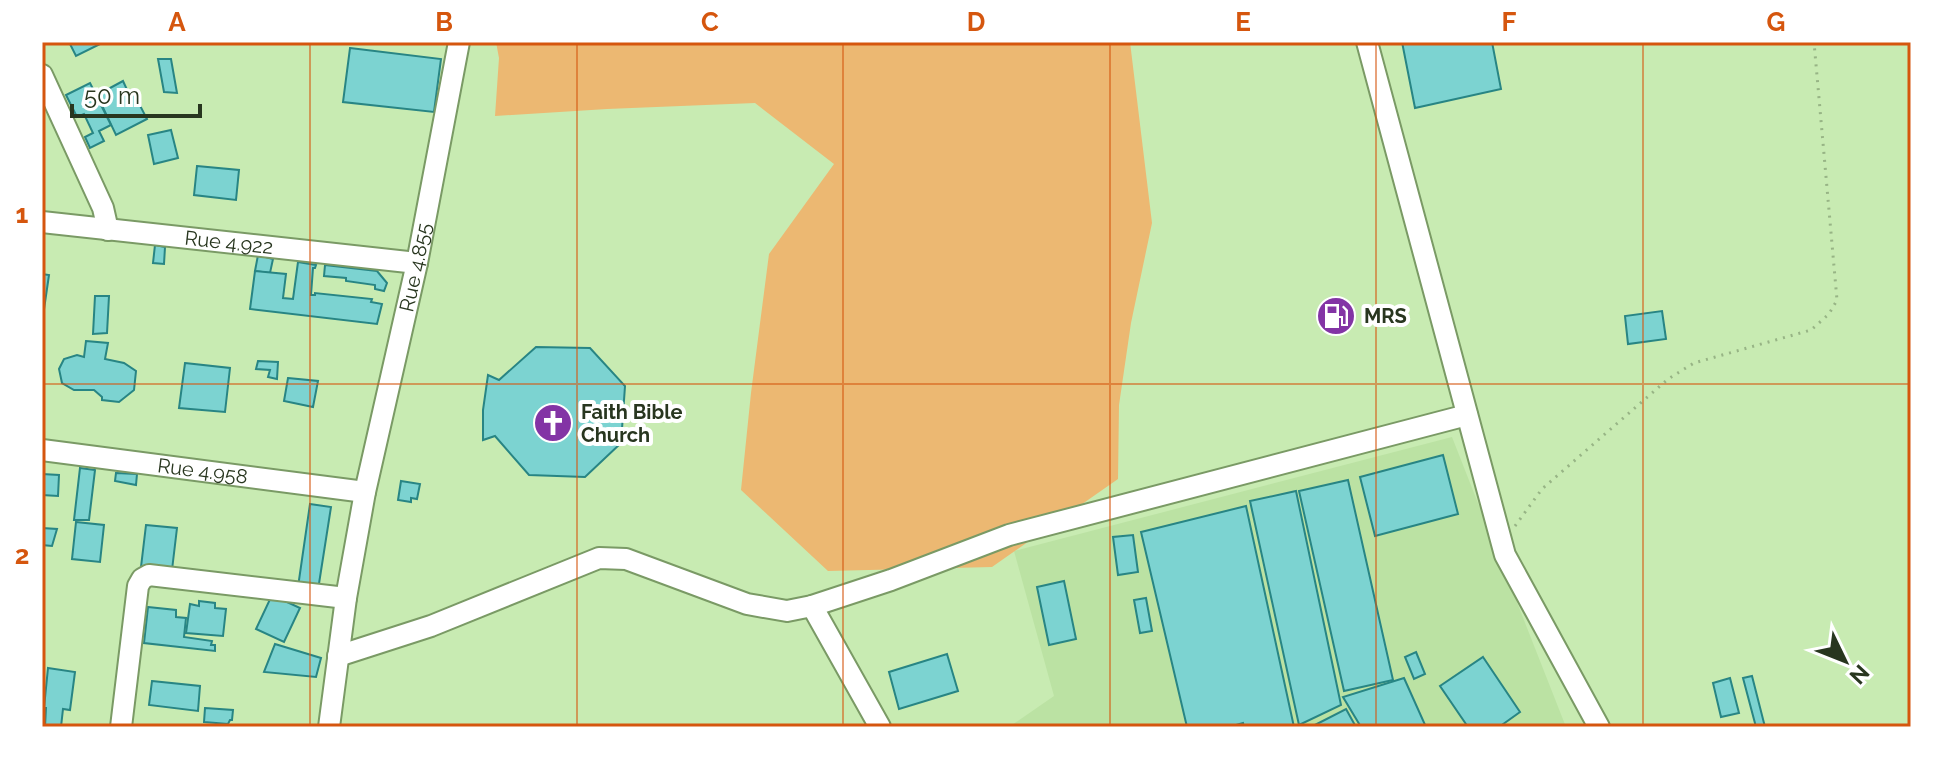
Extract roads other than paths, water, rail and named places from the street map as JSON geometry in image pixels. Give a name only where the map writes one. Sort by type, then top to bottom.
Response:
[{"type":"street","name":"Rue 4.855","points":[[329,727],[346,598],[365,492],[417,263],[459,42]]},
{"type":"street","points":[[1367,42],[1505,555],[1599,727]]},
{"type":"street","points":[[42,75],[103,208],[108,230]]},
{"type":"street","name":"Rue 4.922","points":[[42,222],[417,263]]},
{"type":"street","points":[[338,656],[431,626],[599,558],[626,559],[747,604],[787,611],[812,606],[1009,535],[1467,415]]},
{"type":"street","name":"Rue 4.958","points":[[42,450],[365,492]]},
{"type":"street","points":[[121,727],[138,586],[142,579],[149,575],[346,598]]},
{"type":"street","points":[[812,606],[880,727]]},
{"type":"place","name":"MRS","points":[[1336,316]]},
{"type":"place","name":"Faith Bible Church","points":[[553,423]]}]
